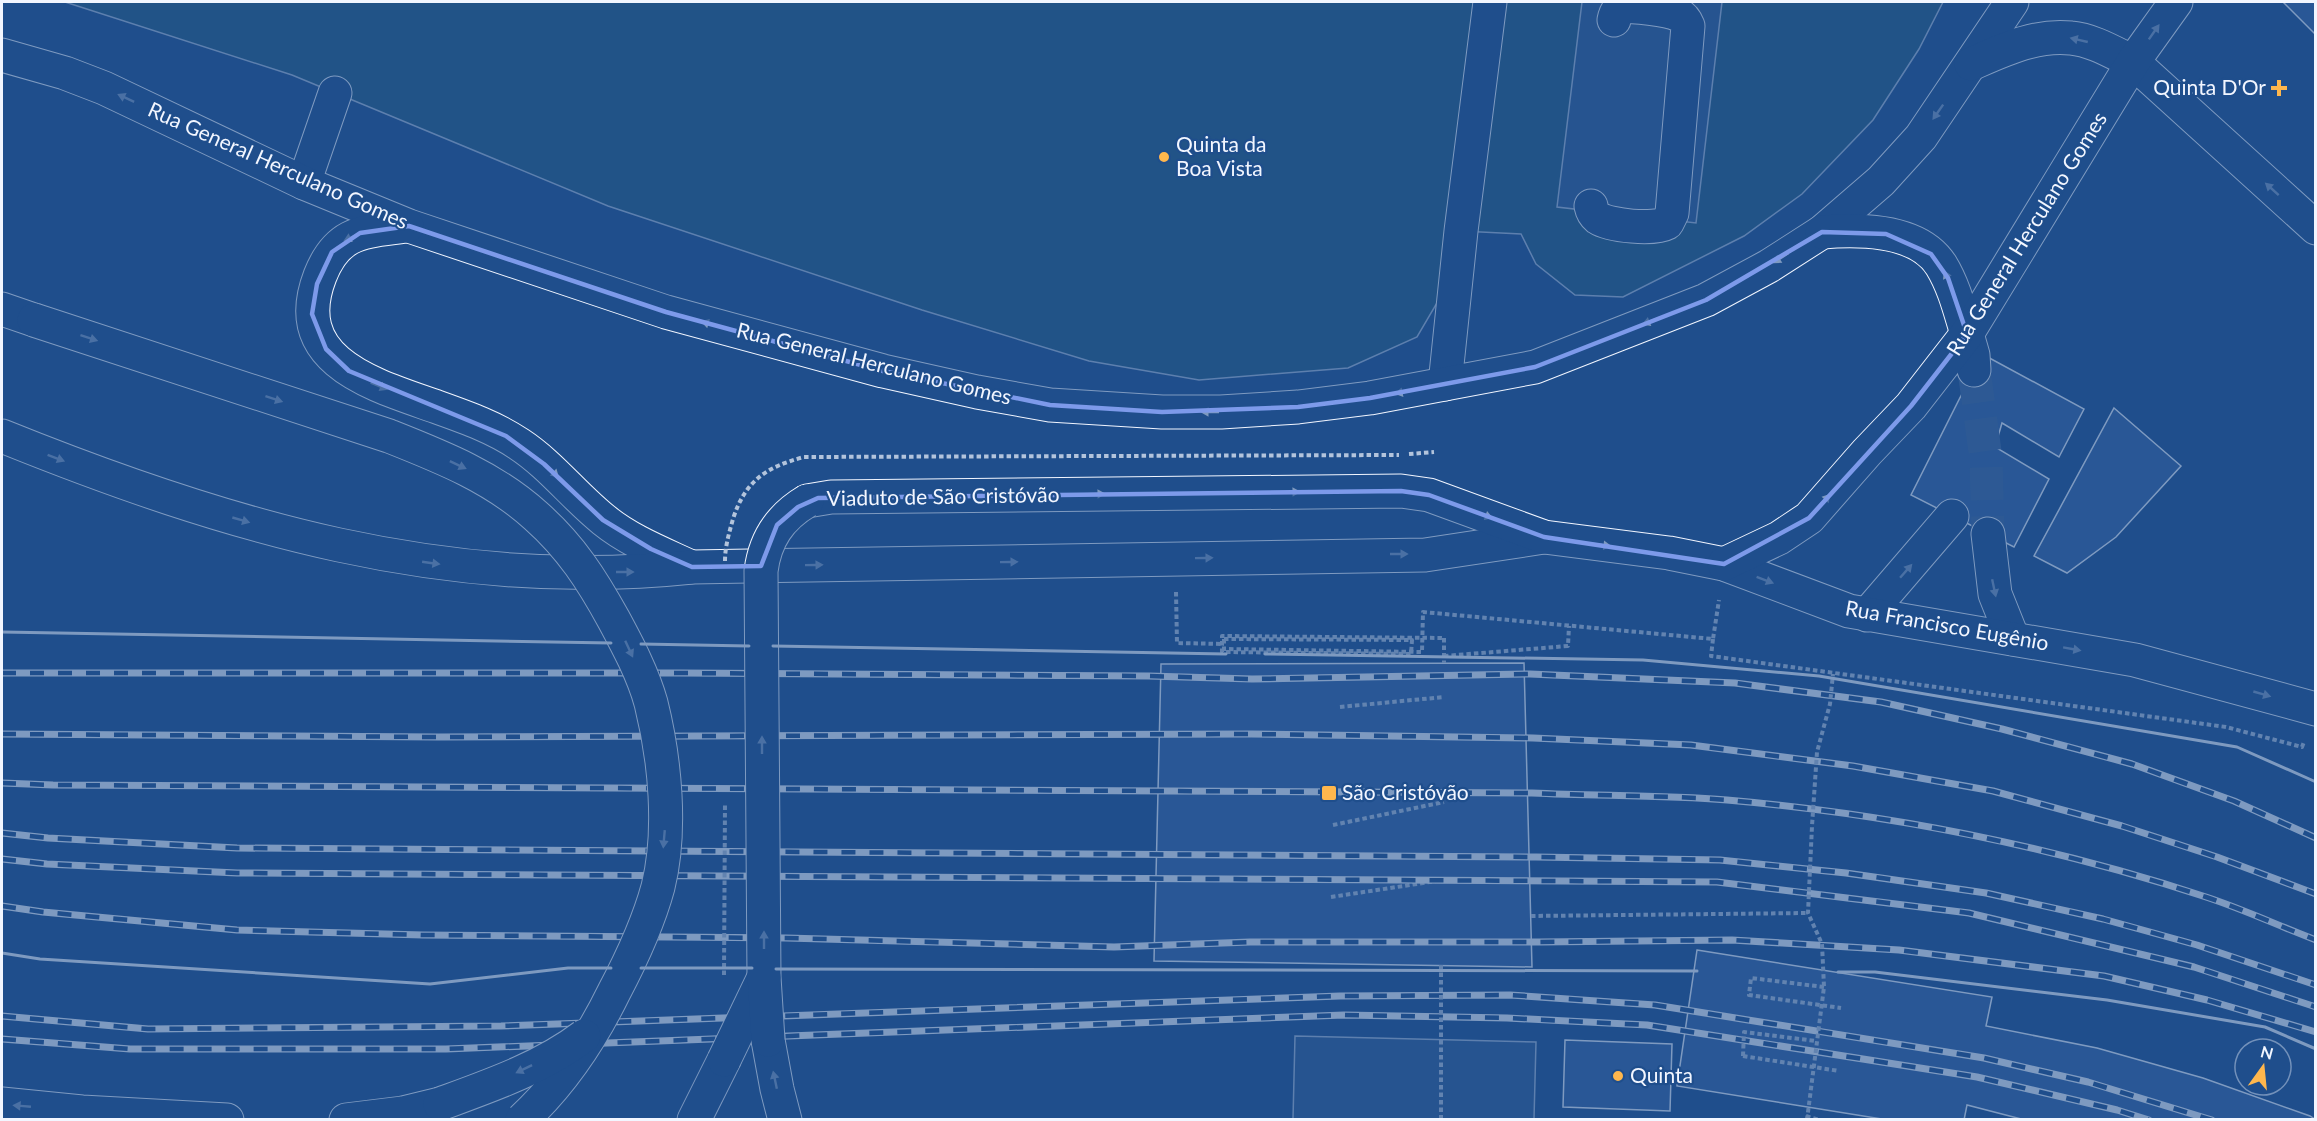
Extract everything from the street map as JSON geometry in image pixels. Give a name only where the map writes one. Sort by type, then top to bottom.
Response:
[{"type":"main road","points":[[1445,384],[1461,231],[1490,2]]},
{"type":"main road","name":"Rua General Herculano Gomes","points":[[11,62],[65,73],[104,88],[304,183],[409,226],[666,312],[883,371],[977,392],[1050,405],[1162,412],[1221,412],[1298,407],[1370,398],[1535,367],[1706,300],[1769,266],[1822,232],[1881,182],[1921,137],[2012,2]]},
{"type":"main road","name":"Rua General Herculano Gomes","points":[[1724,564],[1779,538],[1809,518],[1911,406],[1967,334],[2133,62],[2176,2]]},
{"type":"main road","points":[[1591,206],[1593,213],[1608,223],[1652,227],[1667,223],[1672,213],[1688,26],[1684,19],[1672,12],[1628,6],[1621,8],[1614,20]]},
{"type":"main road","points":[[1971,64],[2021,44],[2048,37],[2073,38],[2094,44],[2133,62],[2316,228]]},
{"type":"main road","points":[[304,183],[335,93]]},
{"type":"main road","points":[[409,226],[360,233],[345,240],[328,258],[317,284],[312,303],[312,314],[320,339],[335,360],[376,386],[463,416],[506,436],[540,459],[603,520],[625,536],[692,567]]},
{"type":"main road","points":[[1822,232],[1846,230],[1886,234],[1903,238],[1932,254],[1948,278],[1973,355],[1974,370]]},
{"type":"main road","points":[[2,309],[389,436],[472,472],[512,496],[537,516],[592,579],[628,647],[650,701],[664,775],[665,835],[658,885],[647,922],[624,973],[593,1030],[560,1080],[522,1119]]},
{"type":"main road","points":[[2,436],[106,477],[212,512],[370,553],[471,568],[541,572],[643,571],[692,567],[1425,555],[1544,537]]},
{"type":"main road","name":"Viaduto de São Cristóvão","points":[[785,1119],[768,1040],[764,977],[760,571],[768,539],[789,513],[807,501],[831,497],[1415,493],[1544,537]]},
{"type":"main road","points":[[1867,615],[1952,516]]},
{"type":"main road","points":[[1988,534],[1995,594],[2013,639]]},
{"type":"main road","name":"Rua Francisco Eugênio","points":[[1544,537],[1724,564],[1849,611],[2135,660],[2316,709]]},
{"type":"main road","points":[[693,1119],[764,977]]},
{"type":"main road","points":[[346,1119],[403,1113],[468,1094],[499,1082],[572,1046],[593,1030]]},
{"type":"main road","points":[[2,1104],[93,1113],[227,1119]]},
{"type":"path","points":[[724,564],[729,532],[738,502],[747,489],[760,475],[780,463],[804,457],[1399,455],[1434,452]]},
{"type":"path","points":[[1175,559],[1176,643],[1224,642],[1412,640],[1412,654],[1222,652],[1222,636],[1444,638],[1444,663]]},
{"type":"path","points":[[1724,564],[1711,656],[1833,675],[2226,727],[2302,747]]},
{"type":"path","points":[[1224,642],[1224,650],[1422,652],[1423,612],[1713,639]]},
{"type":"path","points":[[1444,656],[1568,646],[1569,626]]},
{"type":"path","points":[[1819,1119],[1807,1118],[1824,987],[1822,944],[1808,913],[1818,753],[1830,704],[1833,675]]},
{"type":"path","points":[[1340,707],[1444,697]]},
{"type":"path","points":[[724,794],[724,977]]},
{"type":"path","points":[[1333,825],[1444,802]]},
{"type":"path","points":[[1331,897],[1443,880]]},
{"type":"path","points":[[1531,916],[1808,913]]},
{"type":"path","points":[[1441,966],[1441,1119]]},
{"type":"path","points":[[1824,987],[1751,978],[1749,995],[1841,1008]]},
{"type":"path","points":[[1816,1041],[1744,1032],[1743,1056],[1839,1071]]},
{"type":"highlighted area","points":[[409,226],[666,312],[883,371],[1050,405],[1162,412],[1298,407],[1370,398],[1535,367],[1706,300],[1822,232],[1886,234],[1931,254],[1948,278],[1967,334],[1911,406],[1809,518],[1724,564],[1544,537],[1429,495],[1401,491],[818,498],[798,507],[777,525],[761,566],[692,567],[651,549],[603,520],[544,464],[506,436],[349,371],[326,349],[312,314],[317,284],[332,252],[360,233]]},
{"type":"shaded area","name":"Quinta da Boa Vista","points":[[65,2],[1943,2],[1919,49],[1873,120],[1802,194],[1744,236],[1623,297],[1575,295],[1536,264],[1521,234],[1461,231],[1444,291],[1417,337],[1348,368],[1199,380],[1089,361],[922,310],[608,206],[292,75]]},
{"type":"shaded area","points":[[1582,2],[1722,2],[1696,223],[1557,207]]},
{"type":"shaded area","points":[[1295,1036],[1536,1042],[1534,1119],[1293,1119]]},
{"type":"building","points":[[2283,2],[2316,2],[2316,35]]},
{"type":"building","points":[[1982,354],[2084,409],[2059,457],[2002,423],[1995,447],[2049,479],[2014,547],[1911,495]]},
{"type":"building","points":[[2114,408],[2181,466],[2116,537],[2067,573],[2034,556]]},
{"type":"building","name":"São Cristóvão","points":[[1524,663],[1532,967],[1154,961],[1161,664]]},
{"type":"building","points":[[1697,950],[1992,997],[1986,1026],[2097,1048],[2203,1078],[2233,1089],[2233,1097],[2256,1097],[2316,1120],[2025,1120],[1967,1105],[1964,1120],[1888,1120],[1677,1086]]},
{"type":"building","name":"Quinta","points":[[1565,1040],[1672,1044],[1670,1111],[1563,1107]]},
{"type":"tunnel","points":[[1974,370],[1986,459],[1988,534]]},
{"type":"railway","points":[[2,673],[680,673],[1149,676],[1252,679],[1530,674],[1735,683],[1881,702],[2002,729],[2132,764],[2234,801],[2316,838]]},
{"type":"railway","points":[[2,734],[438,737],[1251,734],[1533,738],[1691,745],[1853,766],[1993,791],[2122,826],[2217,857],[2316,894]]},
{"type":"railway","points":[[2,783],[1532,793],[1727,800],[1909,823],[2089,862],[2206,897],[2316,940]]},
{"type":"railway","points":[[2,833],[48,838],[237,848],[1720,860],[1846,873],[1986,893],[2103,919],[2197,945],[2316,985]]},
{"type":"railway","points":[[2,859],[47,864],[237,873],[1717,882],[1969,913],[2194,967],[2316,1007]]},
{"type":"railway","points":[[2,906],[43,912],[237,930],[423,935],[786,938],[1114,947],[1250,942],[1732,940],[1899,950],[2104,976],[2207,1000],[2316,1032]]},
{"type":"railway","points":[[2,1016],[148,1029],[501,1026],[1340,996],[1510,995],[1655,1005],[1984,1058],[2088,1082],[2212,1120]]},
{"type":"railway","points":[[2,1039],[130,1049],[446,1049],[1344,1015],[1507,1018],[1647,1025],[1977,1077],[2117,1110],[2149,1120]]},
{"type":"wall","points":[[2,632],[611,643]]},
{"type":"wall","points":[[641,644],[749,646]]},
{"type":"wall","points":[[773,646],[1226,654]]},
{"type":"wall","points":[[1265,654],[1643,660],[1819,676],[2237,747],[2316,782]]},
{"type":"wall","points":[[2,953],[40,959],[430,984],[568,968],[611,968]]},
{"type":"wall","points":[[641,968],[752,968]]},
{"type":"wall","points":[[776,969],[1697,971]]},
{"type":"wall","points":[[1838,972],[1875,972],[2107,1000],[2265,1027],[2316,1049]]},
{"type":"place","name":"Quinta D'Or","points":[[2279,88]]},
{"type":"place","name":"Quinta da Boa Vista","points":[[1164,157]]},
{"type":"place","name":"São Cristóvão","points":[[1329,793]]},
{"type":"place","name":"Quinta","points":[[1618,1076]]}]
